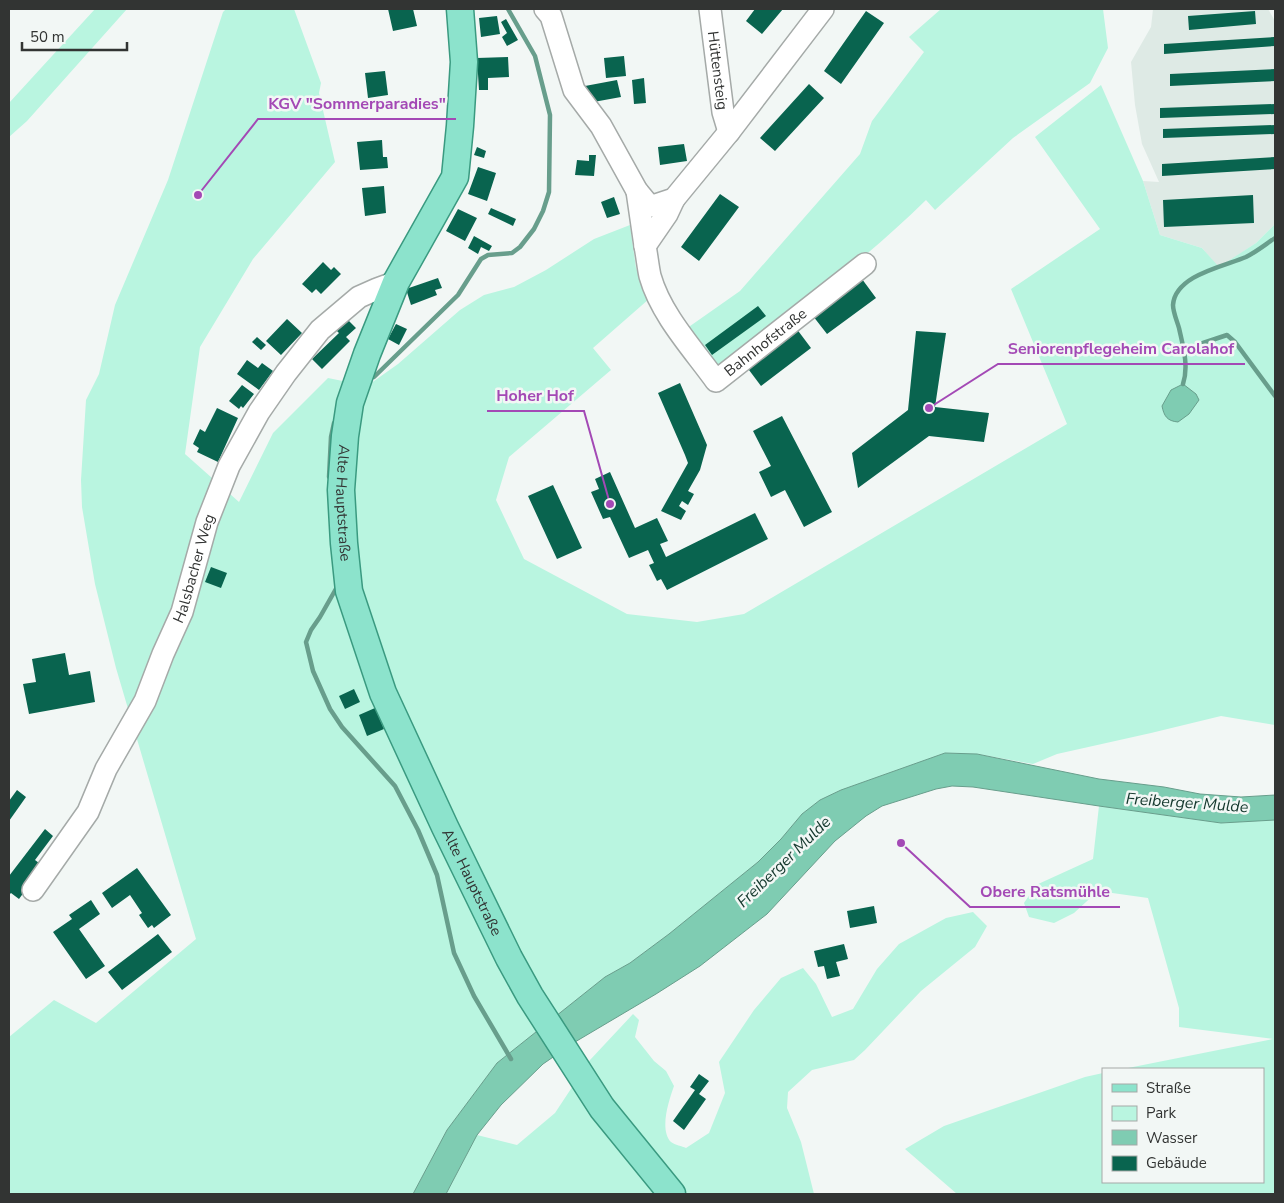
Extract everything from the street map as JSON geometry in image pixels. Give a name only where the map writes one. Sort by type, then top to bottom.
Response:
[{"type":"main road","name":"Alte Hauptstraße","points":[[460,9],[464,62],[455,177],[396,282],[367,354],[350,403],[345,436],[341,490],[344,543],[350,591],[383,693],[445,827],[509,958],[530,996],[602,1108],[672,1194]]},
{"type":"street","name":"Hüttensteig","points":[[710,9],[723,112],[729,132]]},
{"type":"street","points":[[645,246],[674,199],[729,132],[823,9]]},
{"type":"street","name":"Bahnhofstraße","points":[[548,11],[574,90],[601,126],[637,191],[647,203],[653,206],[674,199]]},
{"type":"street","name":"Bahnhofstraße","points":[[637,191],[650,277],[663,305],[680,333],[716,381],[866,264]]},
{"type":"street","name":"Halsbacher Weg","points":[[33,890],[88,812],[106,769],[145,701],[182,612],[207,522],[229,466],[259,412],[286,373],[320,330],[359,297],[396,282]]},
{"type":"shaded area","points":[[1153,9],[1268,9],[1275,21],[1275,224],[1256,243],[1219,268],[1202,248],[1160,235],[1143,181],[1159,182],[1142,144],[1135,105],[1131,62],[1151,27]]},
{"type":"green space","points":[[95,9],[127,9],[27,121],[9,137],[9,103]]},
{"type":"green space","points":[[226,9],[294,9],[321,83],[319,93],[335,162],[253,259],[200,347],[185,454],[239,502],[273,433],[328,378],[367,386],[398,364],[460,310],[484,295],[514,287],[546,270],[594,239],[630,225],[636,268],[649,299],[593,348],[611,370],[509,457],[496,500],[524,559],[627,614],[697,622],[744,614],[1067,424],[1011,289],[1100,229],[1035,137],[1101,85],[1143,181],[1160,235],[1202,248],[1219,267],[1256,243],[1275,224],[1275,725],[1221,716],[1057,754],[1033,764],[977,754],[945,753],[841,790],[820,800],[802,814],[758,862],[669,934],[630,963],[605,977],[497,1063],[447,1130],[413,1194],[9,1194],[9,1037],[54,1000],[96,1023],[196,939],[116,668],[95,584],[82,507],[81,480],[86,400],[99,374],[115,305],[168,180],[223,12]]},
{"type":"green space","points":[[941,9],[1103,9],[1108,48],[1090,83],[1013,138],[935,210],[926,200],[876,246],[715,374],[683,331],[740,291],[860,154],[872,121],[924,52],[909,37]]},
{"type":"green space","points":[[1099,806],[1221,823],[1275,820],[1275,1194],[957,1194],[905,1149],[944,1126],[1085,1077],[1102,1073],[1102,1183],[1264,1183],[1264,1068],[1128,1068],[1273,1039],[1179,1027],[1179,1008],[1148,898],[1098,891],[1074,913],[1054,923],[1029,917],[1024,903],[1036,885],[1093,859]]},
{"type":"green space","points":[[973,912],[987,926],[975,947],[921,991],[854,1060],[812,1070],[788,1092],[787,1108],[801,1142],[814,1194],[446,1194],[477,1135],[517,1145],[555,1113],[590,1060],[633,1014],[639,1020],[635,1037],[654,1061],[666,1071],[674,1086],[666,1115],[667,1137],[671,1142],[686,1148],[709,1133],[725,1093],[719,1062],[754,1010],[781,978],[803,968],[816,984],[832,1017],[853,1009],[877,969],[899,944],[946,918]]},
{"type":"water","points":[[1183,384],[1196,394],[1199,400],[1189,414],[1178,422],[1167,417],[1162,406],[1171,390]]},
{"type":"water","name":"Freiberger Mulde","points":[[945,753],[977,754],[1099,779],[1164,787],[1200,794],[1241,797],[1275,795],[1275,820],[1221,823],[973,787],[952,786],[936,789],[882,806],[866,816],[835,841],[767,914],[700,966],[575,1042],[543,1064],[501,1105],[477,1135],[446,1194],[413,1194],[447,1130],[497,1063],[605,977],[630,963],[669,934],[758,862],[802,814],[820,800],[841,790]]},
{"type":"building","points":[[388,9],[413,9],[417,26],[393,31]]},
{"type":"building","points":[[755,9],[783,9],[762,34],[746,21]]},
{"type":"building","points":[[866,11],[884,23],[841,84],[824,71]]},
{"type":"building","points":[[1255,11],[1256,24],[1189,30],[1188,16]]},
{"type":"building","points":[[497,16],[500,34],[481,37],[479,18]]},
{"type":"building","points":[[506,19],[518,40],[507,46],[502,37],[507,33],[501,22]]},
{"type":"building","points":[[1274,37],[1275,46],[1164,54],[1164,44]]},
{"type":"building","points":[[624,56],[626,76],[606,78],[604,58]]},
{"type":"building","points":[[508,57],[509,77],[488,78],[488,90],[479,90],[477,58]]},
{"type":"building","points":[[1275,69],[1275,81],[1170,86],[1170,74]]},
{"type":"building","points":[[385,71],[388,95],[368,98],[365,73]]},
{"type":"building","points":[[644,78],[646,103],[634,104],[632,80]]},
{"type":"building","points":[[617,80],[621,97],[588,103],[585,86]]},
{"type":"building","points":[[809,84],[824,98],[775,151],[760,138]]},
{"type":"building","points":[[1275,104],[1275,114],[1160,118],[1160,108]]},
{"type":"building","points":[[1275,125],[1275,134],[1163,138],[1163,129]]},
{"type":"building","points":[[382,140],[383,157],[387,157],[388,168],[360,170],[357,142]]},
{"type":"building","points":[[684,144],[687,161],[660,165],[658,147]]},
{"type":"building","points":[[477,147],[486,151],[484,158],[474,155]]},
{"type":"building","points":[[589,155],[596,155],[594,176],[575,175],[577,160],[589,161]]},
{"type":"building","points":[[1275,157],[1275,169],[1162,176],[1162,164]]},
{"type":"building","points":[[478,167],[496,173],[487,201],[468,194]]},
{"type":"building","points":[[384,186],[386,213],[365,216],[362,188]]},
{"type":"building","points":[[720,194],[739,207],[699,261],[681,247]]},
{"type":"building","points":[[1253,195],[1254,223],[1164,227],[1163,200]]},
{"type":"building","points":[[614,197],[620,214],[607,218],[601,202]]},
{"type":"building","points":[[491,208],[516,219],[513,226],[488,214]]},
{"type":"building","points":[[458,209],[477,218],[465,241],[446,231]]},
{"type":"building","points":[[474,236],[492,246],[489,251],[481,247],[478,254],[468,248]]},
{"type":"building","points":[[323,262],[331,270],[334,267],[341,274],[321,294],[316,289],[312,293],[302,284]]},
{"type":"building","points":[[438,278],[442,288],[435,290],[437,295],[411,305],[406,289]]},
{"type":"building","points":[[862,279],[876,298],[827,334],[813,316]]},
{"type":"building","points":[[758,306],[766,316],[712,355],[705,345]]},
{"type":"building","points":[[287,319],[302,333],[281,355],[266,341]]},
{"type":"building","points":[[347,319],[356,328],[346,337],[350,341],[322,369],[312,359],[339,333],[336,330]]},
{"type":"building","points":[[396,324],[407,329],[399,345],[388,339]]},
{"type":"building","points":[[796,328],[811,348],[761,386],[746,366]]},
{"type":"building","points":[[916,331],[946,333],[935,407],[989,413],[984,442],[929,436],[858,488],[852,453],[908,410]]},
{"type":"building","points":[[257,337],[266,345],[261,350],[252,342]]},
{"type":"building","points":[[247,360],[258,368],[262,363],[273,371],[259,390],[237,374]]},
{"type":"building","points":[[680,383],[707,445],[700,470],[688,491],[694,494],[688,505],[682,501],[679,506],[686,511],[681,520],[661,511],[688,463],[658,393]]},
{"type":"building","points":[[242,385],[254,394],[243,408],[241,406],[239,409],[229,401]]},
{"type":"building","points":[[217,408],[238,418],[218,462],[197,452],[199,448],[193,444],[200,429],[205,432]]},
{"type":"building","points":[[782,416],[832,512],[804,527],[785,490],[771,497],[759,472],[771,466],[753,431]]},
{"type":"building","points":[[610,472],[635,528],[657,518],[668,541],[660,544],[666,557],[755,513],[768,539],[667,590],[661,579],[657,581],[649,565],[654,563],[648,550],[629,558],[610,517],[603,519],[591,492],[599,489],[595,479]]},
{"type":"building","points":[[553,485],[582,548],[557,559],[528,496]]},
{"type":"building","points":[[211,567],[227,573],[221,588],[205,582]]},
{"type":"building","points":[[65,653],[69,675],[90,671],[95,702],[29,714],[23,684],[36,682],[32,659]]},
{"type":"building","points":[[354,689],[360,702],[345,709],[339,696]]},
{"type":"building","points":[[375,708],[384,729],[367,736],[359,715]]},
{"type":"building","points":[[17,790],[26,797],[9,821],[9,801]]},
{"type":"building","points":[[45,829],[53,836],[35,860],[43,866],[19,899],[11,893],[9,895],[9,876]]},
{"type":"building","points":[[137,868],[171,915],[154,928],[152,925],[148,928],[139,915],[142,913],[130,895],[112,908],[102,893]]},
{"type":"building","points":[[91,900],[100,914],[79,929],[105,966],[86,979],[53,932],[72,919],[69,915]]},
{"type":"building","points":[[874,906],[877,923],[850,928],[847,911]]},
{"type":"building","points":[[158,934],[172,952],[122,990],[108,972]]},
{"type":"building","points":[[844,944],[848,959],[836,962],[840,976],[827,979],[824,966],[818,967],[814,951]]},
{"type":"building","points":[[699,1074],[709,1081],[699,1094],[706,1099],[684,1130],[673,1121],[695,1090],[690,1087]]},
{"type":"waterway","points":[[374,377],[458,295],[481,259],[488,255],[512,253],[520,247],[534,229],[543,211],[549,192],[550,115],[535,56],[508,9]]},
{"type":"waterway","points":[[1183,384],[1185,356],[1173,308],[1176,295],[1182,286],[1191,279],[1214,268],[1246,257],[1275,238]]},
{"type":"waterway","points":[[1203,343],[1227,335],[1235,342],[1275,396]]},
{"type":"waterway","points":[[329,477],[331,437],[334,423]]},
{"type":"waterway","points":[[337,587],[311,630],[306,642],[313,671],[330,709],[342,727],[395,786],[418,830],[437,875],[454,953],[474,996],[511,1059]]},
{"type":"place","name":"KGV \"Sommerparadies\"","points":[[198,195]]},
{"type":"place","name":"Seniorenpflegeheim Carolahof","points":[[929,408]]},
{"type":"place","name":"Hoher Hof","points":[[610,504]]},
{"type":"place","name":"Obere Ratsmühle","points":[[901,843]]}]
